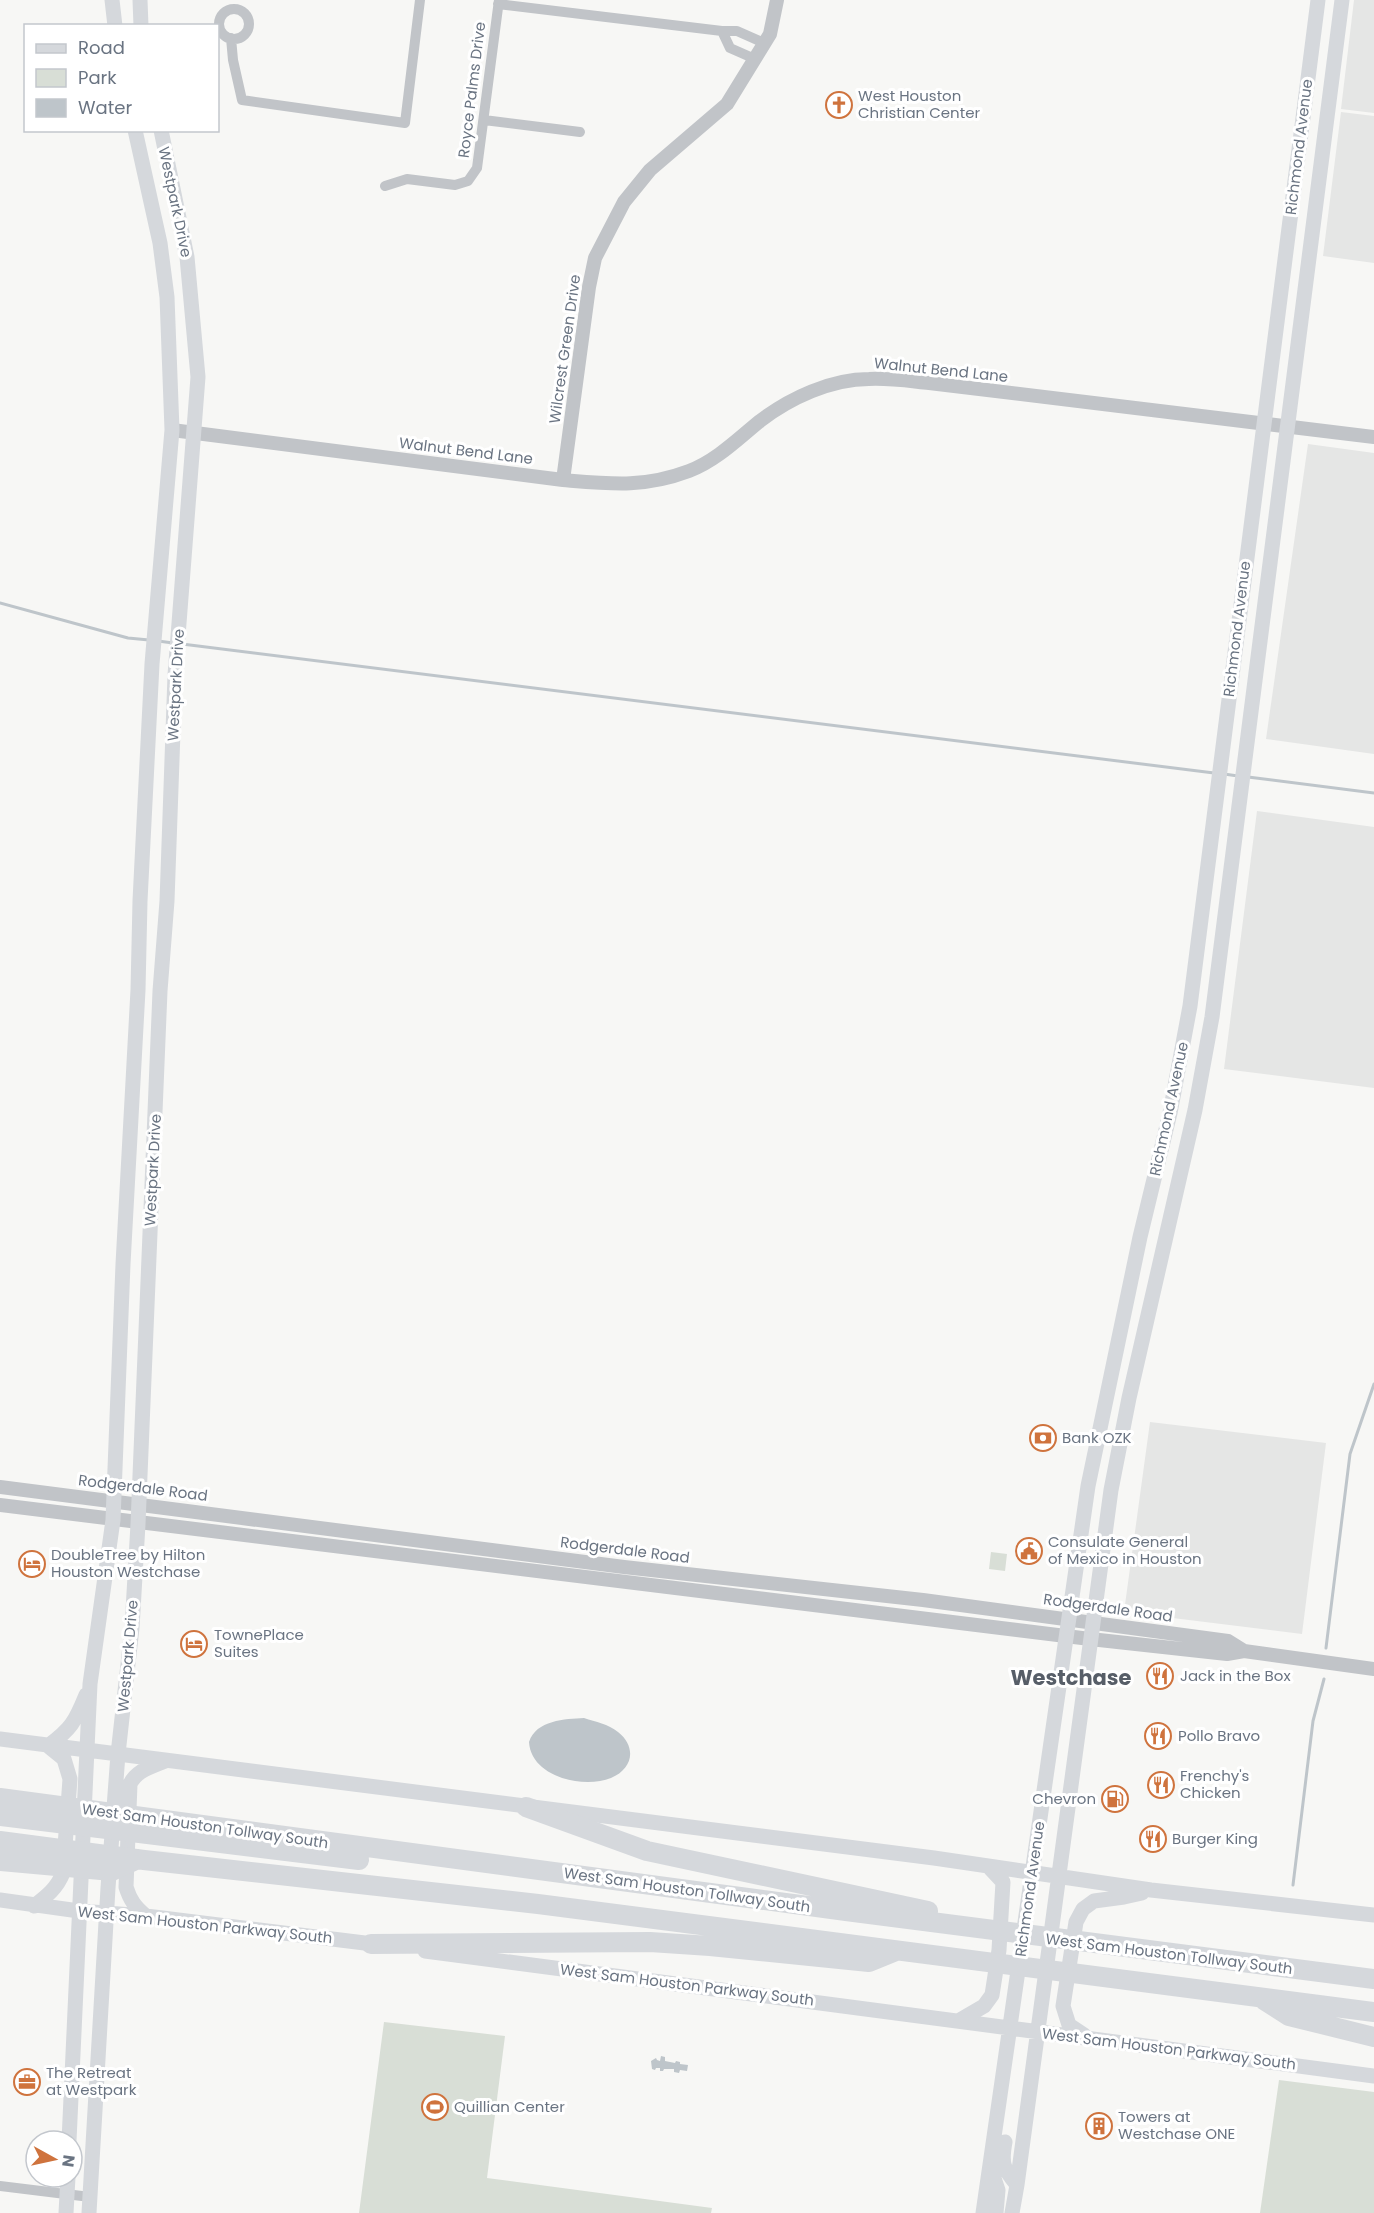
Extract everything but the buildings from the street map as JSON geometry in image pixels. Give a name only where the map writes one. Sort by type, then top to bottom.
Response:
[{"type":"highway","name":"West Sam Houston Tollway South","points":[[0,1798],[546,1872],[978,1926],[1100,1945],[1374,1979]]},
{"type":"highway","points":[[526,1807],[647,1851],[885,1901],[978,1926]]},
{"type":"highway","points":[[0,1816],[507,1878],[546,1872]]},
{"type":"highway","name":"West Sam Houston Tollway South","points":[[0,1841],[138,1859],[527,1902],[1374,2012]]},
{"type":"highway","points":[[0,1861],[112,1871],[138,1859]]},
{"type":"highway","points":[[371,1944],[650,1942],[720,1946],[869,1962],[897,1950]]},
{"type":"highway","points":[[1260,1997],[1289,2016],[1374,2037]]},
{"type":"main road","points":[[112,0],[116,24]]},
{"type":"main road","points":[[140,0],[141,24]]},
{"type":"main road","name":"Richmond Avenue","points":[[984,2213],[1088,1486],[1170,1113],[1190,1006],[1318,0]]},
{"type":"main road","name":"Richmond Avenue","points":[[1012,2213],[1060,1876],[1111,1490],[1142,1340],[1196,1110],[1212,1017],[1342,0]]},
{"type":"main road","points":[[1309,73],[1332,76]]},
{"type":"main road","name":"Westpark Drive","points":[[70,2129],[90,1684],[113,1520],[155,608],[169,482],[172,430],[167,297],[160,243],[135,132]]},
{"type":"main road","name":"Westpark Drive","points":[[90,2213],[108,1888],[123,1784],[118,1754],[132,1628],[176,675],[198,377],[187,257],[160,132]]},
{"type":"main road","points":[[147,181],[170,176]]},
{"type":"main road","points":[[1286,246],[1310,250]]},
{"type":"main road","points":[[167,297],[192,295]]},
{"type":"main road","points":[[1244,575],[1269,578]]},
{"type":"main road","points":[[1206,878],[1230,880]]},
{"type":"main road","points":[[1190,1006],[1212,1017]]},
{"type":"main road","points":[[1153,1182],[1178,1187]]},
{"type":"main road","points":[[1120,1334],[1142,1340]]},
{"type":"main road","points":[[1088,1486],[1111,1490]]},
{"type":"main road","points":[[48,1746],[72,1725],[90,1684]]},
{"type":"main road","points":[[0,1739],[988,1866],[1151,1890],[1374,1915]]},
{"type":"main road","points":[[34,1906],[50,1893],[63,1873],[69,1773],[64,1759],[48,1746]]},
{"type":"main road","points":[[146,1916],[129,1899],[126,1887],[123,1784],[140,1771],[165,1761]]},
{"type":"main road","points":[[960,2020],[984,2006],[992,1995],[999,1950],[1003,1882],[988,1866]]},
{"type":"main road","points":[[1087,2038],[1069,2025],[1063,2006],[1076,1922],[1083,1909],[1094,1901],[1125,1897],[1151,1890]]},
{"type":"main road","name":"West Sam Houston Parkway South","points":[[0,1900],[34,1906],[146,1916],[371,1944],[1374,2076]]},
{"type":"main road","points":[[1000,2106],[1005,2136],[1002,2161],[1017,2185]]},
{"type":"main road","points":[[991,2169],[998,2190],[996,2213]]},
{"type":"main road","points":[[66,2213],[67,2189]]},
{"type":"street","points":[[215,24],[226,5],[231,9],[240,10],[248,17],[249,27],[243,36],[224,38],[233,60],[242,100],[405,123],[420,0]]},
{"type":"street","name":"Wilcrest Green Drive","points":[[563,480],[589,287],[595,258],[624,202],[650,170],[727,104],[770,34],[777,0]]},
{"type":"street","points":[[499,2],[722,31],[737,30],[764,43]]},
{"type":"street","name":"Royce Palms Drive","points":[[385,186],[407,179],[455,184],[468,181],[477,168],[499,2]]},
{"type":"street","points":[[722,31],[730,48],[755,59]]},
{"type":"street","points":[[484,120],[580,132]]},
{"type":"street","name":"Walnut Bend Lane","points":[[172,430],[563,480],[624,485],[648,483],[691,470],[722,452],[764,419],[805,394],[849,380],[870,378],[1374,436]]},
{"type":"street","name":"Rodgerdale Road","points":[[0,1487],[624,1567],[923,1600],[1228,1641],[1244,1651]]},
{"type":"street","name":"Rodgerdale Road","points":[[0,1505],[138,1524],[327,1545],[1090,1640],[1227,1654],[1244,1651],[1374,1669]]},
{"type":"street","points":[[327,1545],[329,1528]]},
{"type":"street","points":[[467,1563],[470,1547]]},
{"type":"street","points":[[622,1582],[624,1567]]},
{"type":"street","points":[[748,1598],[750,1581]]},
{"type":"street","points":[[915,1618],[923,1600]]},
{"type":"street","points":[[0,2186],[90,2197]]},
{"type":"shaded area","points":[[1354,0],[1374,0],[1374,113],[1341,109]]},
{"type":"shaded area","points":[[1341,112],[1374,116],[1374,263],[1323,256]]},
{"type":"shaded area","points":[[1308,444],[1374,453],[1374,754],[1266,739]]},
{"type":"shaded area","points":[[1257,811],[1374,827],[1374,1088],[1224,1069]]},
{"type":"shaded area","points":[[1150,1422],[1326,1443],[1302,1634],[1124,1612]]},
{"type":"green space","points":[[991,1552],[1007,1554],[1005,1571],[989,1569]]},
{"type":"green space","name":"Quillian Center","points":[[384,2022],[505,2036],[487,2178],[712,2208],[711,2213],[359,2213]]},
{"type":"green space","points":[[1279,2080],[1374,2092],[1374,2213],[1260,2213]]},
{"type":"water","points":[[584,1718],[614,1729],[628,1744],[630,1757],[628,1763],[624,1769],[611,1778],[600,1781],[573,1781],[548,1772],[532,1754],[529,1742],[538,1729],[552,1722]]},
{"type":"water","points":[[661,2056],[665,2057],[665,2061],[675,2063],[676,2061],[688,2065],[687,2071],[680,2070],[679,2073],[674,2072],[674,2069],[660,2071],[660,2068],[652,2069],[651,2061],[656,2058],[660,2061]]},
{"type":"waterway","points":[[0,603],[128,638],[149,640]]},
{"type":"waterway","points":[[158,641],[173,643]]},
{"type":"waterway","points":[[182,644],[1214,773]]},
{"type":"waterway","points":[[1224,774],[1238,776]]},
{"type":"waterway","points":[[1248,777],[1374,793]]},
{"type":"waterway","points":[[1326,1648],[1350,1454],[1374,1384]]},
{"type":"waterway","points":[[1293,1885],[1313,1721],[1324,1679]]},
{"type":"place","name":"West Houston Christian Center","points":[[839,105]]},
{"type":"place","name":"Bank OZK","points":[[1043,1438]]},
{"type":"place","name":"Consulate General of Mexico in Houston","points":[[1029,1551]]},
{"type":"place","name":"DoubleTree by Hilton Houston Westchase","points":[[32,1564]]},
{"type":"place","name":"TownePlace Suites","points":[[194,1644]]},
{"type":"place","name":"Jack in the Box","points":[[1160,1676]]},
{"type":"place","name":"Pollo Bravo","points":[[1158,1736]]},
{"type":"place","name":"Frenchy's Chicken","points":[[1161,1785]]},
{"type":"place","name":"Chevron","points":[[1115,1799]]},
{"type":"place","name":"Burger King","points":[[1153,1839]]},
{"type":"place","name":"The Retreat at Westpark","points":[[27,2082]]},
{"type":"place","name":"Quillian Center","points":[[435,2107]]},
{"type":"place","name":"Towers at Westchase ONE","points":[[1099,2126]]},
{"type":"district","name":"Westchase","points":[[1071,1678]]}]
